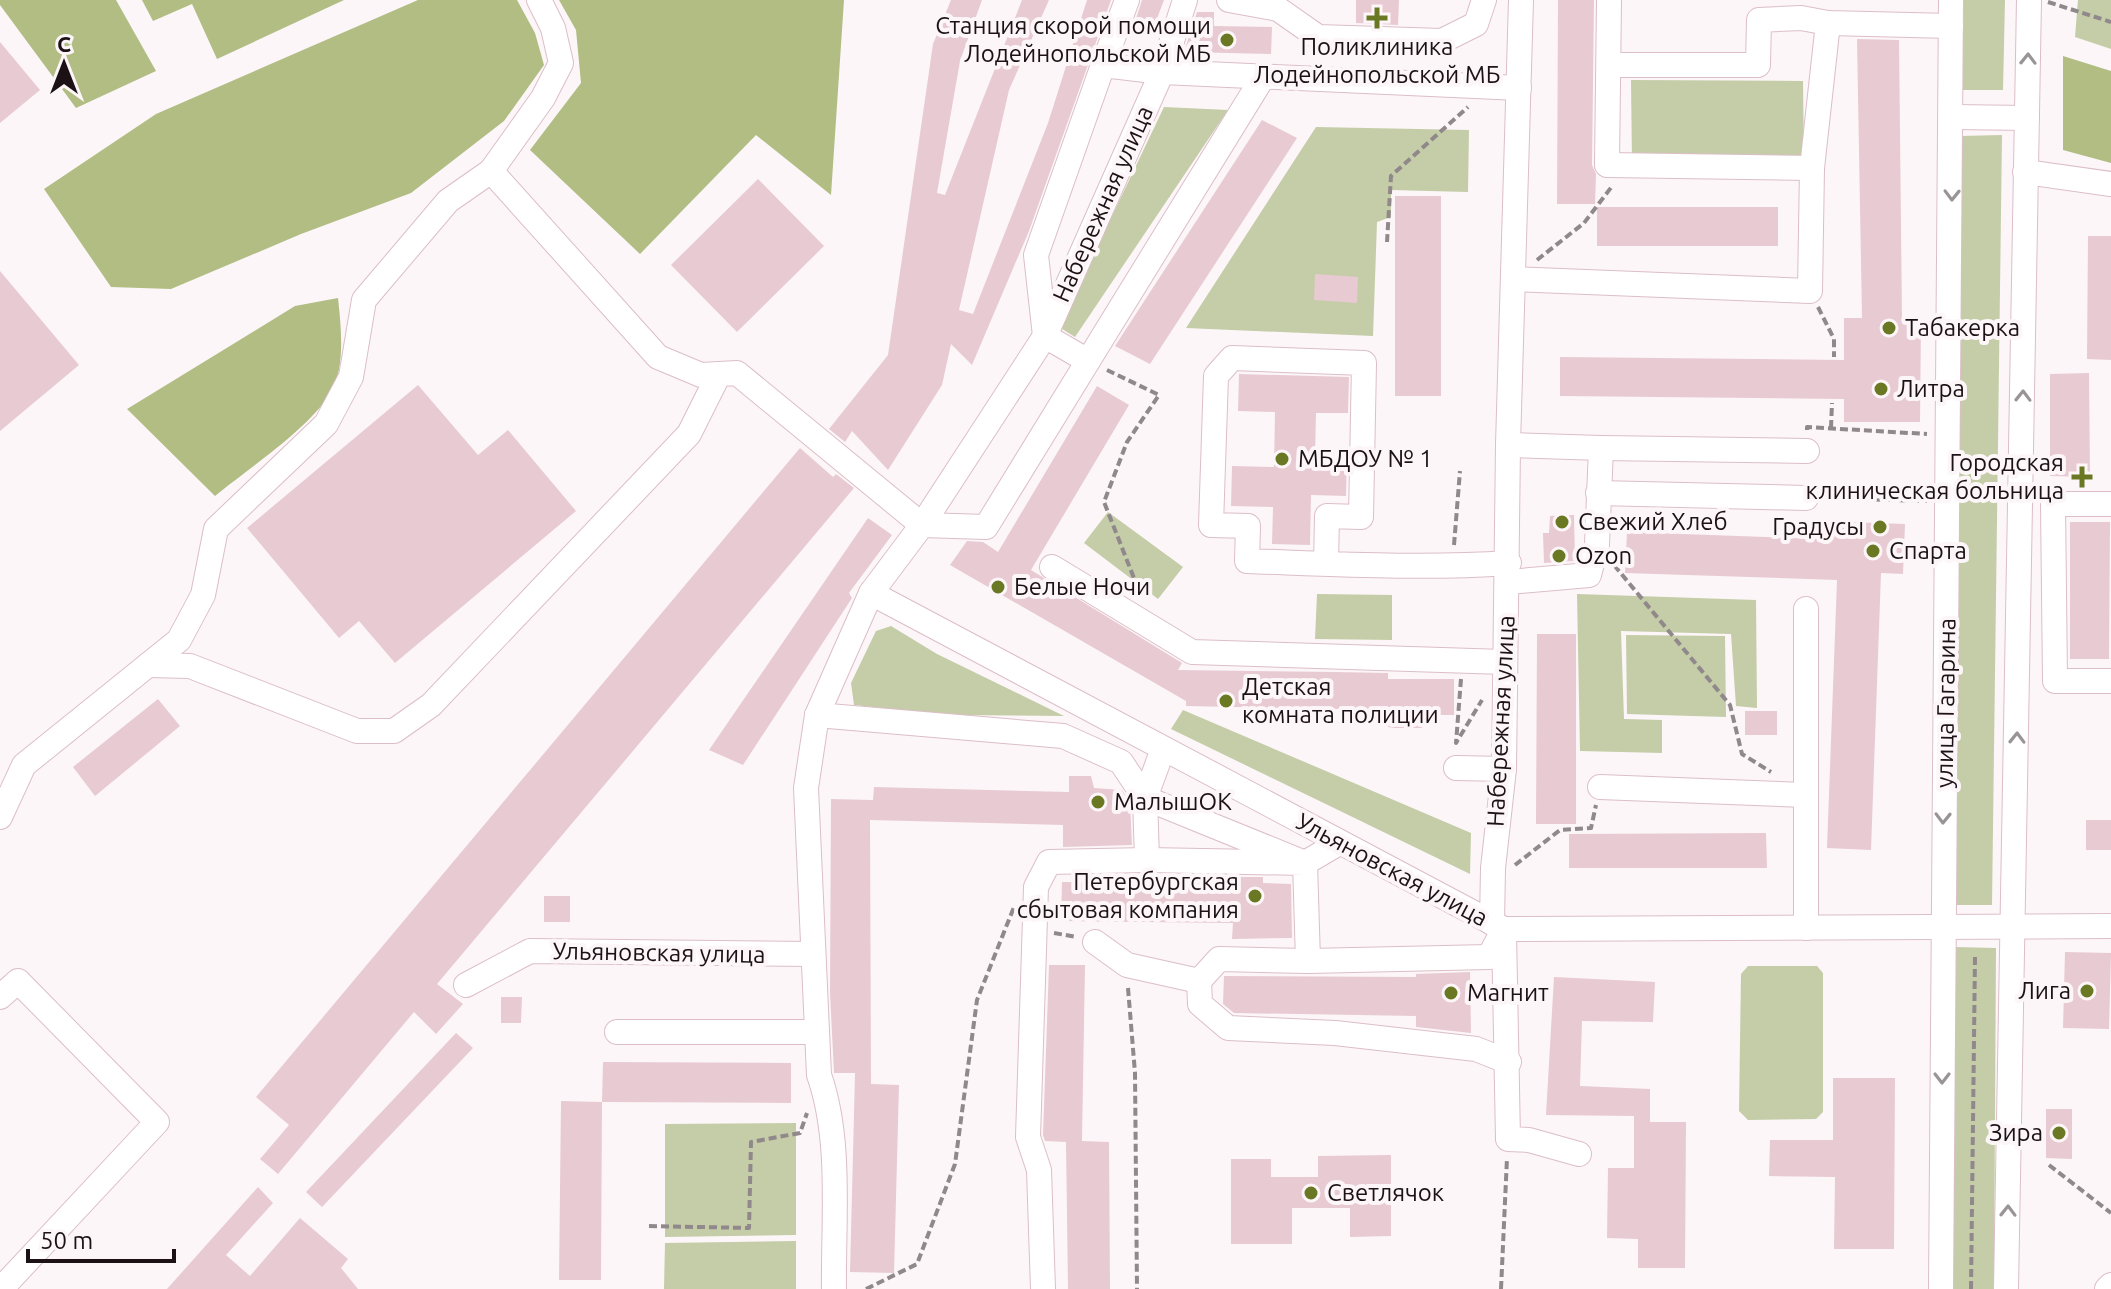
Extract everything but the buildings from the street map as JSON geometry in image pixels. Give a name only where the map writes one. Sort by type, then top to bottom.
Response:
[{"type":"street","points":[[0,817],[24,765],[179,640],[203,595],[216,529],[326,424],[351,377],[364,300],[448,201],[491,171],[543,98],[561,63],[553,28],[539,0]]},
{"type":"street","points":[[1088,361],[1045,336],[1036,255],[1127,0]]},
{"type":"street","name":"Набережная улица","points":[[834,1289],[832,1151],[827,1098],[819,1075],[806,788],[817,715],[871,593],[922,525],[1045,336],[1162,72],[1185,0]]},
{"type":"street","points":[[1229,0],[1278,9],[1318,37],[1442,41],[1476,24],[1484,9],[1484,0]]},
{"type":"street","name":"Набережная улица","points":[[1508,1139],[1509,1062],[1493,868],[1504,769],[1508,445],[1521,0]]},
{"type":"street","points":[[1609,0],[1607,165],[1812,168]]},
{"type":"street","name":"улица Гагарина","points":[[1941,1289],[1953,117],[1951,0]]},
{"type":"street","points":[[2006,1289],[2029,0]]},
{"type":"street","points":[[1609,65],[1758,65],[1759,20],[1800,9],[1828,23],[1951,26]]},
{"type":"street","points":[[1513,279],[1810,291],[1812,168],[1828,23]]},
{"type":"street","points":[[1318,37],[1322,81]]},
{"type":"street","points":[[1103,65],[1162,72],[1322,81],[1519,88]]},
{"type":"street","points":[[491,171],[658,357],[701,375],[737,373],[922,525],[986,527],[1263,77]]},
{"type":"street","points":[[1953,117],[2027,118]]},
{"type":"street","points":[[2025,172],[2111,184]]},
{"type":"street","points":[[1326,564],[1327,516],[1361,517],[1364,363],[1232,358],[1216,376],[1211,525],[1248,526],[1247,561],[1589,575],[1597,545],[1601,448]]},
{"type":"street","points":[[148,665],[190,666],[357,731],[394,731],[431,705],[689,434],[719,374]]},
{"type":"street","points":[[1508,445],[1807,451]]},
{"type":"street","points":[[1598,493],[1806,498]]},
{"type":"street","points":[[2111,504],[2053,504],[2055,681],[2111,681]]},
{"type":"street","points":[[1052,567],[1192,652],[1504,662]]},
{"type":"street","name":"Ульяновская улица","points":[[871,593],[1498,926],[2111,926]]},
{"type":"street","points":[[1806,609],[1806,928]]},
{"type":"street","points":[[817,715],[1063,736],[1121,762],[1145,798],[1305,863]]},
{"type":"street","points":[[1147,860],[1145,798],[1163,749]]},
{"type":"street","points":[[1456,768],[1504,769]]},
{"type":"street","points":[[1600,787],[1806,795]]},
{"type":"street","points":[[1043,1289],[1039,1170],[1028,1137],[1032,932],[1036,887],[1049,862],[1305,863],[1339,843]]},
{"type":"street","points":[[1305,863],[1308,961]]},
{"type":"street","points":[[1498,926],[1489,957],[1308,961],[1219,959],[1199,981],[1200,1004],[1228,1028],[1335,1033],[1476,1049],[1509,1062]]},
{"type":"street","points":[[1095,942],[1127,965],[1199,981]]},
{"type":"street","name":"Ульяновская улица","points":[[466,985],[530,951],[812,954]]},
{"type":"street","points":[[0,997],[18,981],[157,1122],[1,1289]]},
{"type":"street","points":[[617,1032],[816,1032]]},
{"type":"street","points":[[1508,1139],[1529,1140],[1579,1154]]},
{"type":"path","points":[[2041,0],[2111,22]]},
{"type":"path","points":[[1387,242],[1391,176],[1488,89]]},
{"type":"path","points":[[1513,279],[1584,223],[1627,165]]},
{"type":"path","points":[[1810,291],[1834,339],[1834,357]]},
{"type":"path","points":[[1088,361],[1159,395],[1127,442],[1104,502],[1154,628]]},
{"type":"path","points":[[1831,428],[1832,403]]},
{"type":"path","points":[[1807,451],[1807,427],[1949,436]]},
{"type":"path","points":[[1452,567],[1460,471]]},
{"type":"path","points":[[1806,498],[1950,502]]},
{"type":"path","points":[[1597,545],[1730,705],[1742,754],[1806,795]]},
{"type":"path","points":[[1463,661],[1456,743],[1504,662]]},
{"type":"path","points":[[1508,871],[1560,830],[1591,828],[1600,787]]},
{"type":"path","points":[[866,1289],[917,1264],[955,1164],[977,1000],[1011,910],[1036,887]]},
{"type":"path","points":[[1032,932],[1065,934],[1095,942]]},
{"type":"path","points":[[1971,1289],[1975,956]]},
{"type":"path","points":[[1127,965],[1135,1073],[1137,1289]]},
{"type":"path","points":[[649,1226],[749,1228],[751,1142],[800,1133],[819,1075]]},
{"type":"path","points":[[1501,1289],[1508,1139]]},
{"type":"path","points":[[2049,1165],[2111,1213]]},
{"type":"green space","points":[[0,0],[116,0],[156,71],[76,108],[0,5]]},
{"type":"green space","points":[[142,0],[344,0],[217,59],[192,4],[153,21]]},
{"type":"green space","points":[[418,0],[517,0],[535,33],[544,65],[504,121],[411,193],[301,234],[171,289],[111,287],[44,189],[156,114]]},
{"type":"green space","points":[[559,0],[844,0],[831,195],[756,135],[640,254],[530,150],[581,83],[576,30]]},
{"type":"green space","points":[[1964,0],[2005,0],[2003,90],[1961,90]]},
{"type":"green space","points":[[2078,0],[2111,0],[2111,49],[2075,37]]},
{"type":"green space","points":[[2063,56],[2111,71],[2111,163],[2063,150]]},
{"type":"green space","points":[[1631,80],[1803,81],[1804,165],[1632,164]]},
{"type":"green space","points":[[1164,107],[1228,110],[1075,337],[1059,327]]},
{"type":"green space","points":[[1316,127],[1469,130],[1468,192],[1391,190],[1391,217],[1377,222],[1373,336],[1186,328]]},
{"type":"green space","points":[[2002,135],[1992,905],[1955,905],[1960,136]]},
{"type":"green space","points":[[338,298],[340,360],[330,394],[292,435],[215,496],[127,409],[295,306]]},
{"type":"green space","points":[[1108,512],[1183,567],[1158,599],[1084,543]]},
{"type":"green space","points":[[1317,594],[1392,595],[1392,640],[1315,639]]},
{"type":"green space","points":[[1577,594],[1756,600],[1757,708],[1736,706],[1731,634],[1621,631],[1624,719],[1662,720],[1662,753],[1580,751]]},
{"type":"green space","points":[[891,626],[937,654],[1064,716],[948,715],[854,705],[851,683],[876,631]]},
{"type":"green space","points":[[1626,635],[1725,636],[1726,717],[1627,714]]},
{"type":"green space","points":[[1183,710],[1471,833],[1470,874],[1171,729]]},
{"type":"green space","points":[[1954,947],[1996,948],[1994,1289],[1951,1289]]},
{"type":"green space","points":[[1748,966],[1817,966],[1823,973],[1823,1112],[1816,1119],[1748,1120],[1739,1111],[1741,974]]},
{"type":"green space","points":[[796,1123],[796,1235],[665,1237],[665,1124]]},
{"type":"green space","points":[[796,1241],[796,1289],[664,1289],[665,1243]]},
{"type":"place","name":"Поликлиника Лодейнопольской МБ","points":[[1377,18]]},
{"type":"place","name":"Станция скорой помощи Лодейнопольской МБ","points":[[1227,40]]},
{"type":"place","name":"Табакерка","points":[[1889,328]]},
{"type":"place","name":"Литра","points":[[1881,389]]},
{"type":"place","name":"МБДОУ № 1","points":[[1282,459]]},
{"type":"place","name":"Городская клиническая больница","points":[[2082,477]]},
{"type":"place","name":"Свежий Хлеб","points":[[1562,522]]},
{"type":"place","name":"Градусы","points":[[1880,527]]},
{"type":"place","name":"Спарта","points":[[1873,551]]},
{"type":"place","name":"Ozon","points":[[1559,556]]},
{"type":"place","name":"Белые Ночи","points":[[998,587]]},
{"type":"place","name":"Детская комната полиции","points":[[1226,701]]},
{"type":"place","name":"МалышОК","points":[[1098,802]]},
{"type":"place","name":"Петербургская сбытовая компания","points":[[1255,896]]},
{"type":"place","name":"Лига","points":[[2087,991]]},
{"type":"place","name":"Магнит","points":[[1451,993]]},
{"type":"place","name":"Зира","points":[[2059,1133]]},
{"type":"place","name":"Светлячок","points":[[1311,1193]]}]
